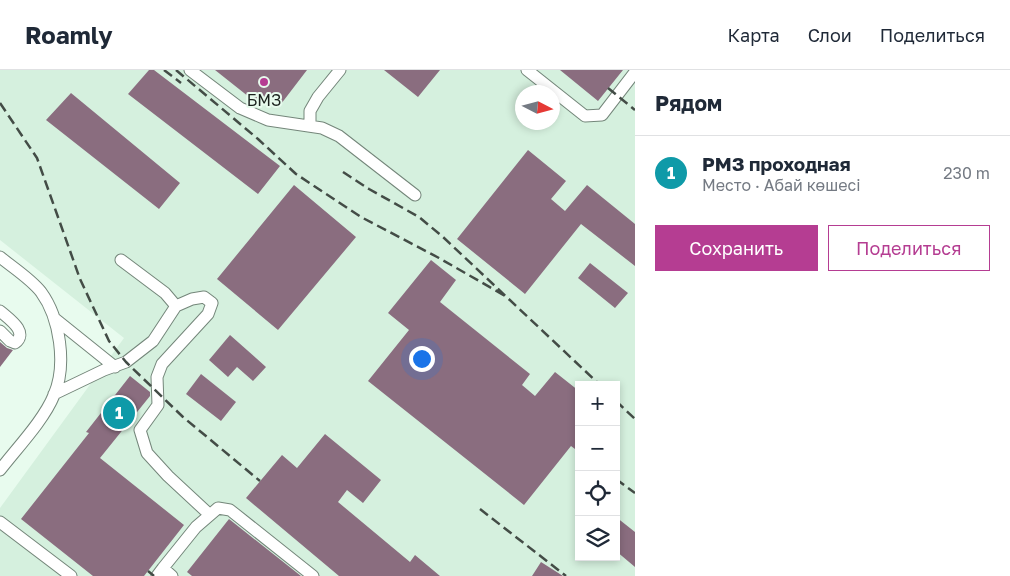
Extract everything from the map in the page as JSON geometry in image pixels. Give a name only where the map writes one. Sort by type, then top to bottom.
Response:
[{"type":"street","points":[[190,70],[240,108],[268,120],[322,128],[339,136],[415,195]]},
{"type":"street","points":[[310,126],[310,111],[318,97],[340,70]]},
{"type":"street","points":[[527,70],[584,116],[602,115],[635,72]]},
{"type":"street","points":[[0,257],[41,292],[54,318],[60,341],[61,365],[54,394],[43,414],[0,470]]},
{"type":"street","points":[[120,260],[165,293],[176,306]]},
{"type":"street","points":[[0,265],[24,284],[36,297],[50,325],[54,366],[46,400],[0,458]]},
{"type":"street","points":[[54,394],[126,362],[153,341],[176,306],[192,299],[204,297],[212,303],[208,314],[162,364],[157,377],[158,405],[140,430],[147,453],[168,476],[210,515]]},
{"type":"street","points":[[0,311],[19,328],[20,334],[15,343],[10,341],[0,331]]},
{"type":"street","points":[[54,318],[115,367]]},
{"type":"street","points":[[172,576],[160,572],[196,527],[218,508],[230,510],[313,576]]},
{"type":"street","points":[[0,522],[71,576]]},
{"type":"shaded area","points":[[0,70],[635,70],[635,576],[0,576],[0,508],[124,338],[0,240]]},
{"type":"building","points":[[149,70],[154,70],[280,166],[258,194],[128,94]]},
{"type":"building","name":"БМЗ","points":[[215,70],[307,70],[281,104],[268,94],[258,104]]},
{"type":"building","points":[[384,70],[440,70],[418,97]]},
{"type":"building","points":[[560,70],[623,70],[598,101]]},
{"type":"building","points":[[71,93],[180,183],[159,209],[46,120]]},
{"type":"building","points":[[528,150],[566,181],[551,199],[565,211],[587,185],[635,224],[635,266],[581,224],[525,294],[457,239]]},
{"type":"building","points":[[294,185],[356,237],[278,330],[217,279]]},
{"type":"building","points":[[431,260],[456,280],[440,302],[530,374],[522,385],[535,396],[555,372],[575,388],[575,449],[571,446],[524,505],[368,381],[409,330],[388,313]]},
{"type":"building","points":[[590,263],[628,293],[615,308],[578,278]]},
{"type":"building","points":[[230,335],[266,367],[253,381],[237,367],[228,377],[209,360]]},
{"type":"building","points":[[0,342],[13,350],[0,367]]},
{"type":"building","points":[[201,374],[236,402],[221,421],[186,394]]},
{"type":"building","points":[[130,376],[150,392],[150,396],[100,458],[184,525],[144,576],[93,576],[21,519],[89,433],[86,432]]},
{"type":"building","points":[[325,434],[381,480],[363,503],[347,490],[338,502],[410,562],[415,555],[440,576],[339,576],[246,498],[282,455],[297,468]]},
{"type":"building","points":[[229,519],[301,576],[192,576],[187,572]]},
{"type":"building","points":[[620,520],[635,532],[635,567],[620,554]]},
{"type":"building","points":[[541,562],[563,576],[532,576]]},
{"type":"railway","points":[[164,70],[181,83]]},
{"type":"railway","points":[[176,70],[258,139],[296,174],[361,217],[439,258],[507,297]]},
{"type":"railway","points":[[608,88],[635,110]]},
{"type":"railway","points":[[0,103],[37,158],[80,279],[109,341],[126,362],[183,417],[260,481]]},
{"type":"railway","points":[[343,172],[419,217],[443,237],[596,381]]},
{"type":"railway","points":[[620,405],[635,419]]},
{"type":"railway","points":[[620,482],[635,493]]},
{"type":"railway","points":[[480,509],[566,576]]},
{"type":"railway","points":[[148,571],[154,576]]},
{"type":"place","name":"БМЗ","points":[[264,82]]},
{"type":"place","name":"РМЗ проходная","points":[[119,413]]}]
